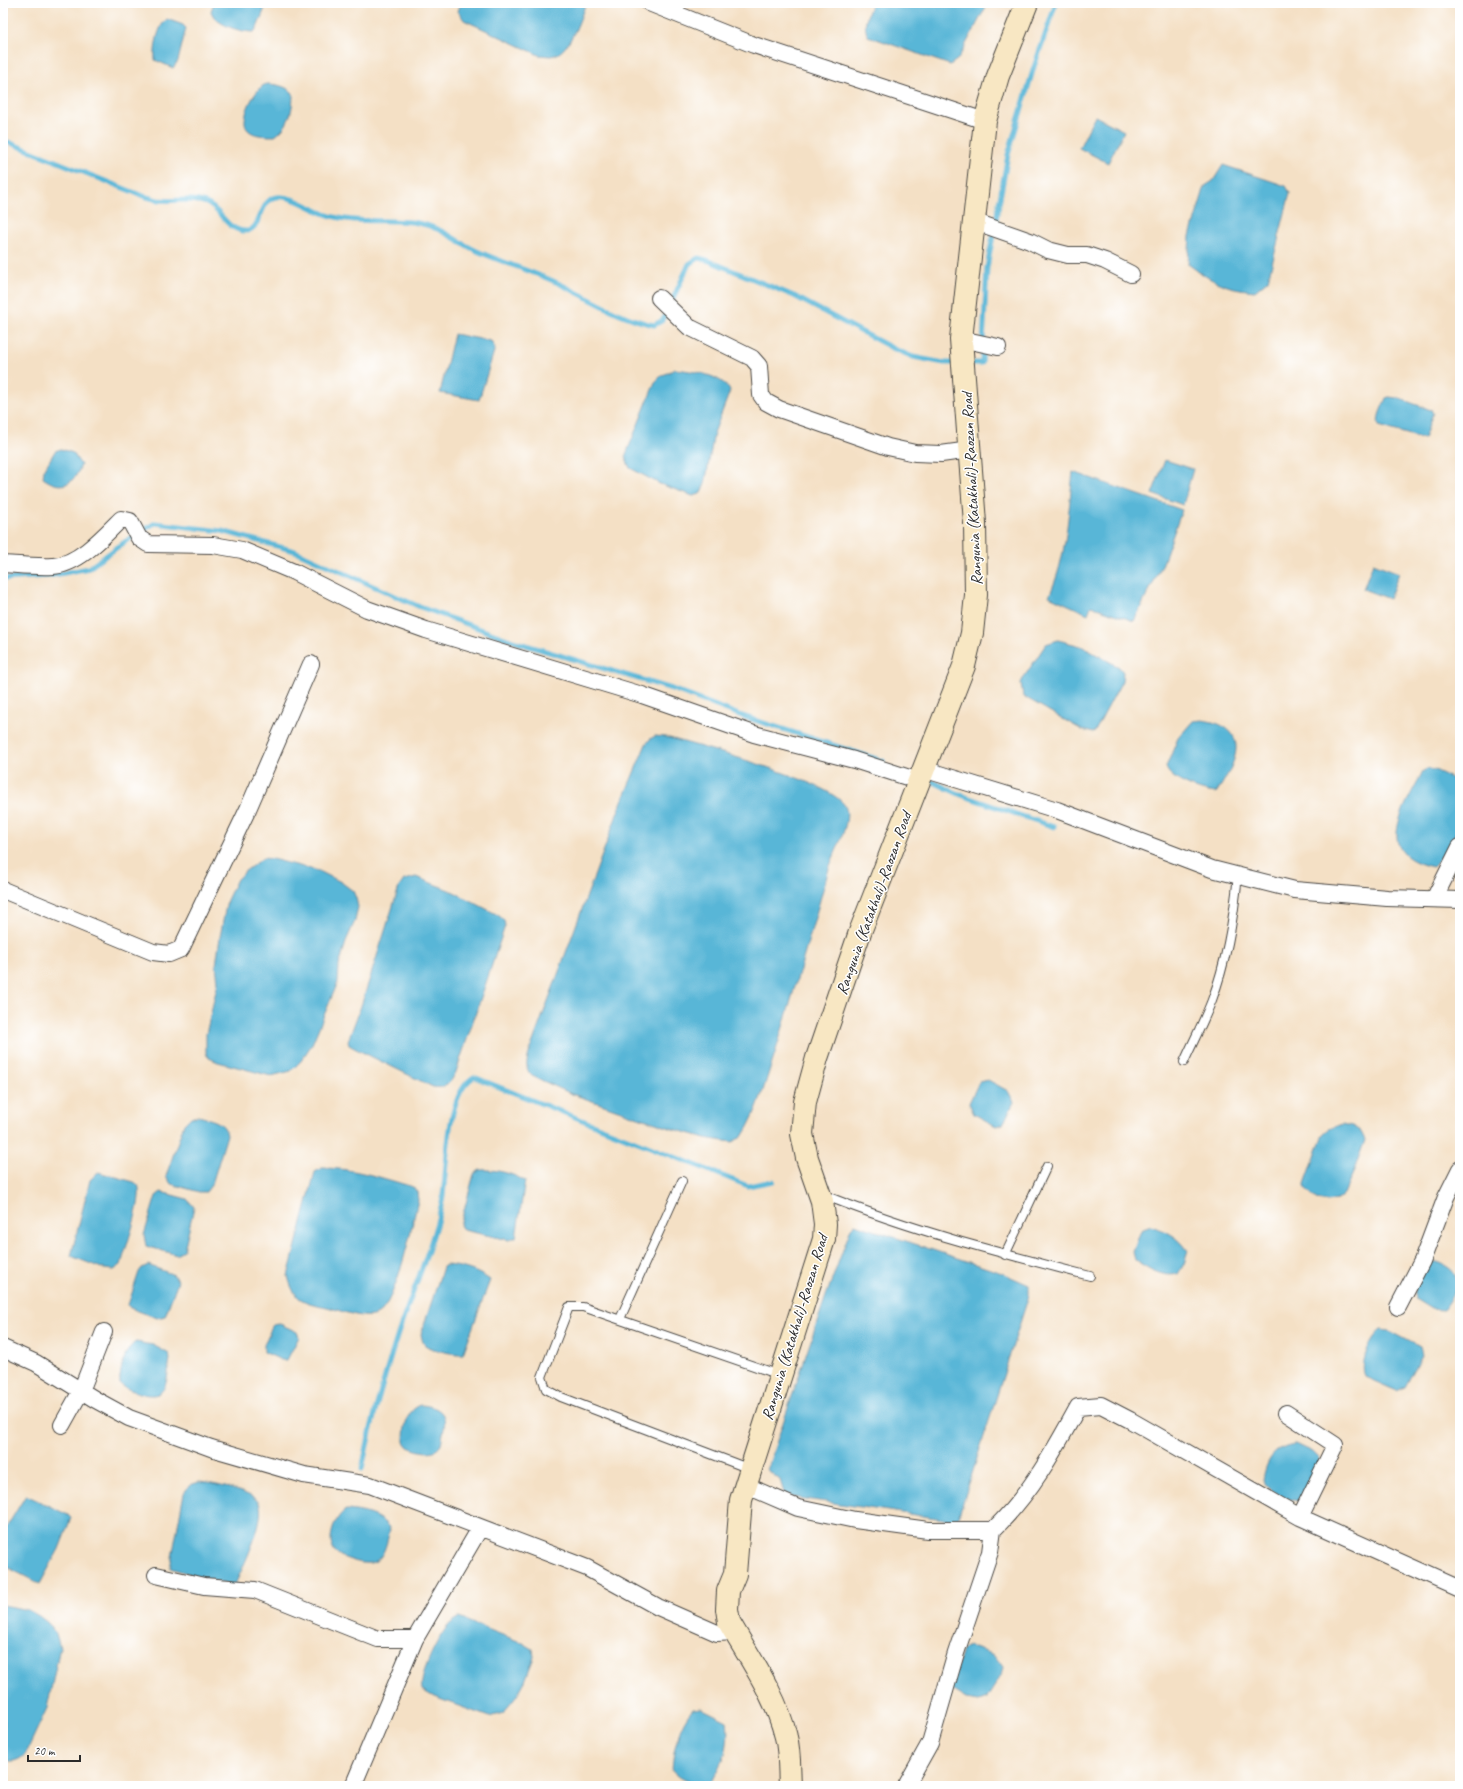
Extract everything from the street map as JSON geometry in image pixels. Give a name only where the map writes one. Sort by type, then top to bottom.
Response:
[{"type":"main road","name":"Rangunia (Katakhali)-Raozan Road","points":[[790,1786],[787,1739],[781,1717],[773,1699],[729,1622],[728,1591],[735,1574],[741,1500],[824,1239],[825,1224],[819,1193],[807,1158],[802,1134],[805,1102],[817,1058],[860,932],[964,666],[972,633],[976,595],[975,522],[965,379],[977,344],[978,223],[985,121],[998,76],[1027,3]]},
{"type":"street","points":[[649,3],[754,45],[985,121]]},
{"type":"street","points":[[978,223],[1030,241],[1048,250],[1068,255],[1087,255],[1131,274]]},
{"type":"street","points":[[660,298],[689,327],[752,358],[759,366],[761,395],[766,402],[779,409],[888,447],[915,453],[941,454],[970,450]]},
{"type":"street","points":[[3,564],[54,566],[67,563],[91,548],[121,519],[130,521],[138,538],[148,544],[213,544],[242,550],[294,572],[367,609],[426,630],[642,695],[754,734],[1057,810],[1212,869],[1238,874],[1295,890],[1387,898],[1460,900]]},
{"type":"street","points":[[3,890],[153,952],[169,954],[181,949],[248,809],[311,664]]},
{"type":"street","points":[[1434,899],[1460,847]]},
{"type":"street","points":[[1398,1307],[1422,1261],[1446,1196],[1460,1169]]},
{"type":"street","points":[[62,1425],[82,1391],[104,1332]]},
{"type":"street","points":[[3,1348],[36,1363],[129,1418],[211,1448],[304,1475],[370,1485],[586,1568],[658,1607],[717,1633],[736,1632]]},
{"type":"street","points":[[906,1786],[930,1743],[956,1653],[990,1552],[993,1530],[1011,1512],[1043,1470],[1078,1407],[1101,1405],[1136,1423],[1300,1517],[1460,1590]]},
{"type":"street","points":[[1286,1414],[1335,1445],[1300,1517]]},
{"type":"street","points":[[748,1477],[798,1508],[856,1520],[928,1530],[993,1530]]},
{"type":"street","points":[[353,1786],[415,1639],[480,1528]]},
{"type":"street","points":[[156,1575],[204,1586],[255,1590],[378,1639],[415,1639]]},
{"type":"lane","points":[[1184,1062],[1214,993],[1235,910],[1238,874]]},
{"type":"lane","points":[[1005,1255],[1047,1166]]},
{"type":"lane","points":[[620,1319],[682,1181]]},
{"type":"lane","points":[[819,1193],[853,1207],[1005,1255],[1090,1276]]},
{"type":"lane","points":[[748,1477],[561,1397],[546,1389],[542,1377],[569,1307],[583,1307],[780,1375]]},
{"type":"water","points":[[214,3],[267,3],[254,32],[235,29],[217,20],[211,11]]},
{"type":"water","points":[[461,3],[586,3],[569,42],[558,54],[551,56],[539,55],[464,20],[458,11]]},
{"type":"water","points":[[872,3],[988,3],[958,59],[950,65],[868,36],[866,32],[867,15]]},
{"type":"water","points":[[167,19],[183,25],[186,28],[178,61],[173,68],[155,60],[155,50],[159,32]]},
{"type":"water","points":[[266,84],[281,86],[293,93],[291,112],[287,123],[275,136],[253,133],[248,130],[245,125],[246,112],[249,105],[257,91]]},
{"type":"water","points":[[1095,116],[1124,131],[1108,163],[1079,148]]},
{"type":"water","points":[[1223,165],[1286,186],[1290,193],[1268,280],[1255,291],[1235,288],[1219,283],[1188,264],[1190,236],[1205,186],[1213,181]]},
{"type":"water","points":[[454,334],[491,341],[495,348],[479,400],[440,393]]},
{"type":"water","points":[[675,369],[706,374],[726,385],[730,391],[714,433],[705,484],[700,494],[693,496],[660,484],[630,468],[625,457],[655,382],[661,376]]},
{"type":"water","points":[[1386,398],[1398,398],[1431,410],[1433,413],[1424,439],[1379,426],[1378,419],[1380,412]]},
{"type":"water","points":[[61,449],[73,453],[81,465],[75,477],[71,481],[61,485],[43,478],[44,470],[55,451]]},
{"type":"water","points":[[1165,460],[1193,469],[1183,505],[1152,494]]},
{"type":"water","points":[[1073,472],[1182,510],[1163,563],[1134,621],[1091,606],[1088,614],[1049,596],[1060,566],[1063,551]]},
{"type":"water","points":[[1373,563],[1399,573],[1389,599],[1363,589]]},
{"type":"water","points":[[1058,640],[1081,646],[1119,667],[1123,672],[1122,681],[1094,733],[1082,730],[1023,696],[1021,683],[1024,677],[1046,644]]},
{"type":"water","points":[[1202,720],[1218,724],[1229,730],[1234,738],[1236,748],[1230,770],[1216,793],[1187,785],[1173,777],[1168,772],[1166,767],[1178,738],[1193,721]]},
{"type":"water","points":[[655,736],[666,737],[705,748],[762,766],[816,786],[835,796],[845,806],[847,813],[844,830],[830,865],[762,1095],[753,1117],[742,1137],[732,1142],[710,1139],[673,1129],[572,1094],[532,1076],[529,1073],[527,1066],[531,1047],[622,801],[646,744]]},
{"type":"water","points":[[1427,769],[1435,770],[1460,782],[1460,822],[1449,846],[1433,867],[1414,861],[1402,852],[1397,840],[1398,828],[1408,799],[1423,771]]},
{"type":"water","points":[[263,858],[319,871],[341,882],[353,891],[358,907],[355,921],[347,939],[339,965],[338,982],[312,1044],[301,1061],[291,1071],[271,1076],[218,1062],[209,1058],[206,1054],[206,1034],[218,982],[216,965],[227,900],[237,879]]},
{"type":"water","points":[[416,877],[454,892],[498,915],[504,920],[505,926],[456,1072],[450,1083],[441,1087],[433,1087],[356,1049],[349,1045],[348,1041],[361,1006],[399,887],[404,880]]},
{"type":"water","points":[[988,1080],[1008,1091],[1014,1102],[1003,1124],[996,1126],[974,1114],[969,1103],[979,1082]]},
{"type":"water","points":[[199,1116],[213,1120],[220,1124],[226,1130],[227,1135],[212,1184],[206,1192],[199,1192],[171,1184],[166,1176],[184,1124],[191,1117]]},
{"type":"water","points":[[1342,1124],[1352,1126],[1357,1129],[1361,1132],[1365,1140],[1344,1194],[1337,1200],[1328,1202],[1316,1199],[1305,1189],[1305,1184],[1323,1134],[1329,1129]]},
{"type":"water","points":[[322,1168],[334,1168],[368,1174],[413,1187],[417,1192],[418,1200],[416,1211],[403,1262],[397,1279],[385,1307],[378,1314],[373,1316],[360,1316],[306,1302],[293,1291],[290,1284],[288,1276],[315,1172]]},
{"type":"water","points":[[480,1170],[503,1172],[525,1181],[516,1237],[509,1240],[463,1230],[460,1225],[474,1174]]},
{"type":"water","points":[[98,1172],[134,1182],[139,1188],[136,1216],[121,1265],[114,1270],[104,1269],[71,1256],[90,1180]]},
{"type":"water","points":[[161,1192],[187,1199],[194,1207],[184,1250],[177,1255],[146,1246],[144,1235],[156,1196]]},
{"type":"water","points":[[855,1224],[1002,1273],[1029,1285],[1029,1295],[957,1521],[785,1496],[780,1480],[767,1470],[826,1296],[851,1228]]},
{"type":"water","points":[[1151,1226],[1172,1235],[1180,1241],[1188,1251],[1184,1264],[1178,1274],[1166,1275],[1150,1269],[1135,1260],[1133,1252],[1141,1230]]},
{"type":"water","points":[[1431,1262],[1438,1262],[1445,1265],[1456,1277],[1453,1294],[1443,1310],[1431,1309],[1415,1299],[1417,1284],[1425,1269]]},
{"type":"water","points":[[148,1265],[174,1275],[178,1281],[165,1316],[157,1318],[130,1308],[128,1305],[139,1272],[142,1268]]},
{"type":"water","points":[[446,1265],[458,1266],[480,1274],[490,1280],[463,1354],[455,1354],[432,1349],[423,1343],[421,1334],[443,1267]]},
{"type":"water","points":[[278,1323],[297,1332],[299,1337],[287,1360],[281,1360],[264,1352],[264,1345],[273,1324]]},
{"type":"water","points":[[1381,1330],[1390,1331],[1420,1347],[1422,1355],[1405,1387],[1397,1391],[1365,1377],[1363,1365],[1367,1352],[1373,1339]]},
{"type":"water","points":[[136,1342],[153,1345],[169,1354],[170,1359],[166,1381],[161,1392],[149,1395],[127,1389],[120,1384],[122,1367],[126,1355],[132,1345]]},
{"type":"water","points":[[421,1405],[434,1408],[444,1416],[444,1426],[440,1446],[434,1451],[430,1452],[408,1447],[404,1442],[405,1425],[409,1415],[416,1407]]},
{"type":"water","points":[[1296,1444],[1313,1452],[1320,1459],[1303,1501],[1292,1500],[1280,1495],[1270,1488],[1263,1480],[1266,1466],[1273,1455],[1282,1448]]},
{"type":"water","points":[[199,1482],[222,1486],[241,1492],[249,1495],[259,1503],[261,1511],[256,1532],[247,1558],[234,1587],[170,1568],[184,1493],[190,1485]]},
{"type":"water","points":[[26,1495],[68,1515],[71,1518],[59,1549],[40,1584],[3,1565],[3,1533]]},
{"type":"water","points":[[346,1510],[358,1511],[377,1517],[390,1529],[383,1553],[375,1562],[361,1563],[343,1557],[334,1550],[331,1544],[332,1533],[339,1517]]},
{"type":"water","points":[[3,1605],[28,1610],[39,1616],[48,1623],[56,1634],[60,1647],[47,1708],[25,1755],[12,1761],[3,1759]]},
{"type":"water","points":[[459,1618],[523,1643],[533,1649],[534,1657],[525,1681],[516,1697],[503,1713],[489,1717],[434,1697],[422,1690],[423,1676],[438,1640],[447,1627]]},
{"type":"water","points":[[968,1646],[994,1655],[1003,1667],[1001,1676],[987,1698],[979,1701],[966,1699],[950,1689],[962,1650]]},
{"type":"water","points":[[701,1708],[727,1721],[728,1738],[725,1754],[719,1769],[710,1784],[689,1782],[684,1780],[672,1770],[675,1746],[680,1730],[693,1709]]},
{"type":"waterway","points":[[969,363],[982,363],[987,268],[1008,155],[1034,67],[1056,3]]},
{"type":"waterway","points":[[3,140],[143,196],[158,200],[194,200],[206,203],[238,230],[250,230],[254,227],[267,203],[271,199],[277,197],[296,200],[320,212],[336,217],[359,220],[407,222],[426,225],[441,231],[475,250],[560,284],[617,313],[654,325],[663,320],[689,264],[698,258],[707,260],[794,296],[892,348],[913,357],[944,363],[959,363]]},
{"type":"waterway","points":[[3,579],[49,576],[89,568],[126,541],[155,523],[222,531],[295,551],[420,607],[516,642],[672,689],[742,716],[883,761]]},
{"type":"waterway","points":[[925,778],[961,795],[1054,827]]},
{"type":"waterway","points":[[362,1469],[373,1419],[387,1369],[438,1219],[444,1188],[452,1116],[457,1099],[464,1086],[474,1077],[748,1186],[773,1181]]}]
